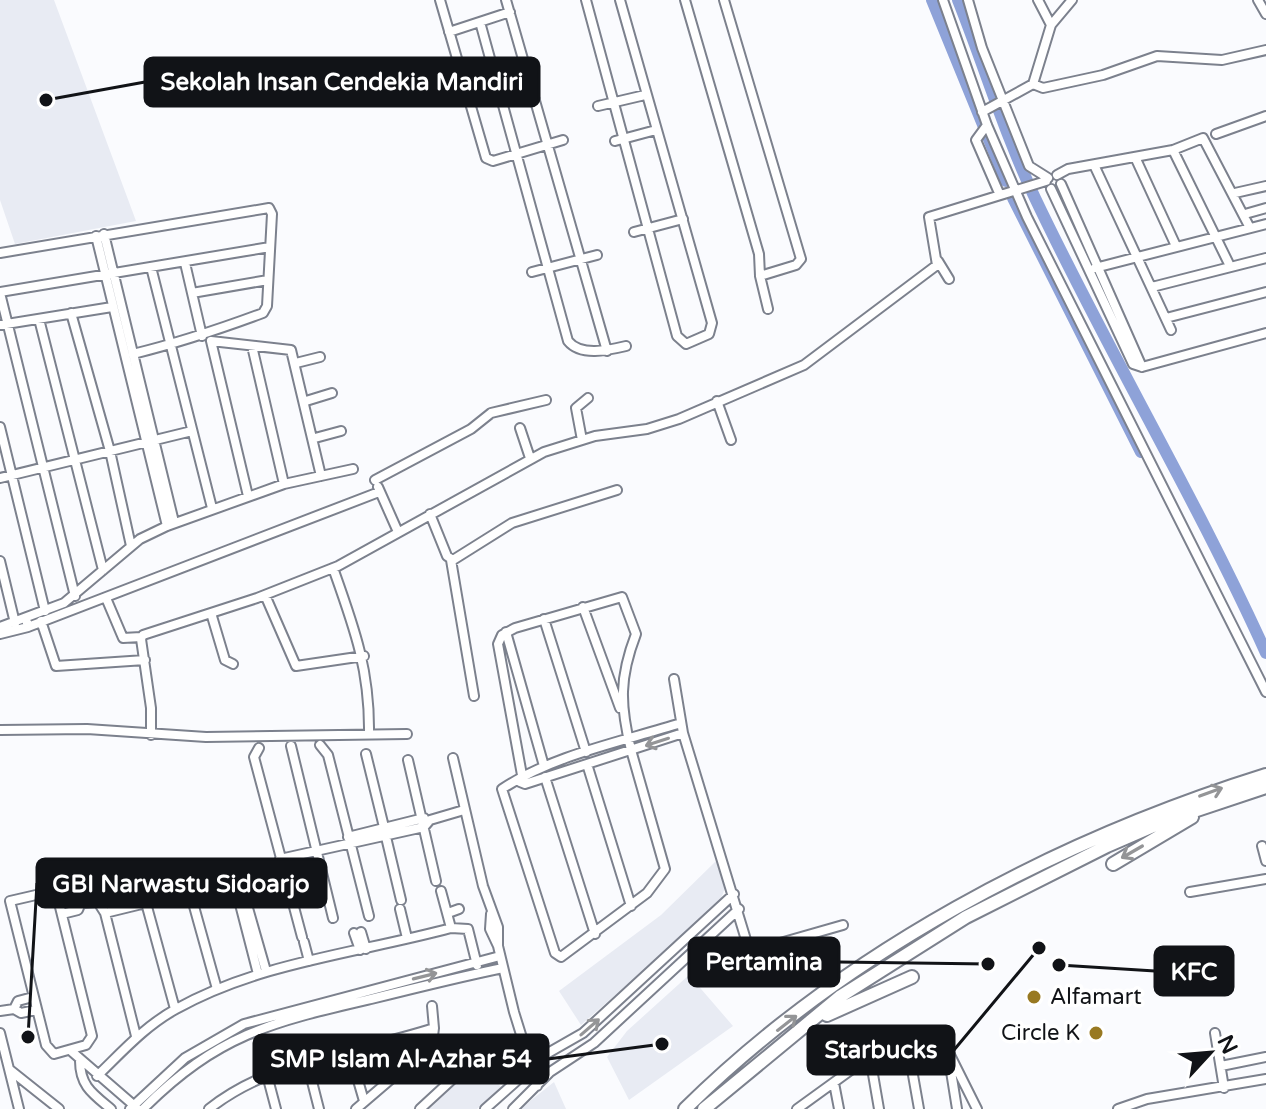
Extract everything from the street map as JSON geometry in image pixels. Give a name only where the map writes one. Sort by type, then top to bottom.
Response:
[{"type":"highway","points":[[685,1109],[787,1022],[838,984],[969,902],[1105,834],[1187,801],[1266,775]]},
{"type":"highway","points":[[704,1109],[854,987],[966,917],[1107,846],[1167,820],[1266,787]]},
{"type":"highway","points":[[1113,864],[1173,831],[1198,812]]},
{"type":"highway","points":[[814,1018],[912,977]]},
{"type":"street","points":[[440,0],[486,158],[493,161],[563,140]]},
{"type":"street","points":[[506,0],[607,351]]},
{"type":"street","points":[[589,1],[620,139],[650,228],[677,336],[686,344],[709,334],[712,323],[620,0]]},
{"type":"street","points":[[685,0],[759,254],[760,276],[768,309]]},
{"type":"street","points":[[724,0],[801,259],[796,265],[760,276]]},
{"type":"street","points":[[943,0],[985,111],[984,128],[1018,187],[1266,692]]},
{"type":"street","points":[[968,0],[1001,104],[1031,169],[1053,182],[1094,268],[1130,362],[1142,367],[1266,333]]},
{"type":"street","points":[[1038,0],[1051,25]]},
{"type":"street","points":[[985,111],[1033,84],[1051,25],[1072,0]]},
{"type":"street","points":[[1258,0],[1265,10]]},
{"type":"street","points":[[449,32],[510,12]]},
{"type":"street","points":[[480,22],[570,343],[575,347],[607,351],[626,346]]},
{"type":"street","points":[[1033,84],[1043,88],[1103,75],[1157,56],[1222,60],[1266,50]]},
{"type":"street","points":[[598,106],[645,95]]},
{"type":"street","points":[[1216,134],[1266,116]]},
{"type":"street","points":[[984,128],[977,137],[978,146],[999,193]]},
{"type":"street","points":[[620,139],[656,130]]},
{"type":"street","points":[[949,279],[938,261],[928,226],[929,217],[1018,187],[1053,182],[1068,169],[1095,167],[1173,150],[1203,138],[1235,193],[1250,228]]},
{"type":"street","points":[[1173,150],[1230,266]]},
{"type":"street","points":[[1135,157],[1176,246]]},
{"type":"street","points":[[1095,167],[1171,330]]},
{"type":"street","points":[[1235,193],[1266,186]]},
{"type":"street","points":[[0,253],[266,207],[272,214],[263,313],[240,318],[207,337],[133,354]]},
{"type":"street","points":[[1245,214],[1266,208]]},
{"type":"street","points":[[634,232],[683,219]]},
{"type":"street","points":[[1094,268],[1266,224]]},
{"type":"street","points":[[100,235],[133,354],[134,379]]},
{"type":"street","points":[[75,596],[4,324],[0,293],[270,247]]},
{"type":"street","points":[[532,272],[597,255]]},
{"type":"street","points":[[1152,287],[1266,258]]},
{"type":"street","points":[[106,598],[123,638],[141,637],[265,595],[333,568],[530,458],[582,440],[668,423],[814,359],[938,261]]},
{"type":"street","points":[[185,263],[248,496]]},
{"type":"street","points":[[151,267],[212,508]]},
{"type":"street","points":[[109,275],[112,307],[134,379],[170,524]]},
{"type":"street","points":[[192,293],[268,280]]},
{"type":"street","points":[[1166,318],[1266,292]]},
{"type":"street","points":[[4,324],[112,307]]},
{"type":"street","points":[[71,313],[110,451],[131,546]]},
{"type":"street","points":[[39,319],[103,570]]},
{"type":"street","points":[[207,337],[252,346],[288,348],[296,363],[306,401],[321,476]]},
{"type":"street","points":[[252,346],[284,484]]},
{"type":"street","points":[[296,363],[320,357]]},
{"type":"street","points":[[306,401],[332,393]]},
{"type":"street","points":[[582,440],[576,408],[588,398]]},
{"type":"street","points":[[398,532],[374,478],[476,427],[491,413],[529,407],[546,400]]},
{"type":"street","points":[[717,401],[731,440]]},
{"type":"street","points":[[0,427],[45,611]]},
{"type":"street","points":[[520,428],[530,458]]},
{"type":"street","points":[[0,478],[192,431]]},
{"type":"street","points":[[315,438],[341,431]]},
{"type":"street","points":[[0,634],[75,596],[131,546],[170,524],[284,484],[353,469]]},
{"type":"street","points":[[451,560],[512,523],[617,490]]},
{"type":"street","points":[[0,627],[41,621],[106,598],[140,581],[379,492]]},
{"type":"street","points":[[430,514],[451,560],[474,696]]},
{"type":"street","points":[[0,561],[15,623]]},
{"type":"street","points":[[333,568],[364,656],[369,695],[369,734]]},
{"type":"street","points":[[265,595],[296,666],[364,656]]},
{"type":"street","points":[[521,780],[498,644],[506,632],[621,596],[636,634],[623,670],[625,723]]},
{"type":"street","points":[[583,607],[625,723],[629,740],[631,750],[665,869],[659,880],[631,906],[559,957],[555,953],[502,794],[504,787],[544,766],[586,752],[629,740],[682,728]]},
{"type":"street","points":[[211,613],[225,660],[233,664]]},
{"type":"street","points":[[544,619],[586,752]]},
{"type":"street","points":[[41,621],[56,666],[145,660]]},
{"type":"street","points":[[506,632],[544,766]]},
{"type":"street","points":[[141,637],[151,708],[151,735]]},
{"type":"street","points":[[674,679],[682,728],[747,943],[756,949],[843,925]]},
{"type":"street","points":[[521,780],[545,777],[631,750],[682,728]]},
{"type":"street","points":[[0,730],[87,729],[151,735],[407,734]]},
{"type":"street","points":[[320,745],[328,755],[369,916]]},
{"type":"street","points":[[291,746],[333,918]]},
{"type":"street","points":[[259,748],[254,757],[309,961]]},
{"type":"street","points":[[366,754],[384,827]]},
{"type":"street","points":[[453,758],[491,914],[490,929],[498,946],[530,1070],[537,1086]]},
{"type":"street","points":[[408,760],[425,822],[436,881]]},
{"type":"street","points":[[562,760],[565,771]]},
{"type":"street","points":[[587,764],[631,906]]},
{"type":"street","points":[[545,777],[595,934]]},
{"type":"street","points":[[280,859],[343,844],[353,846],[464,810]]},
{"type":"street","points":[[343,844],[350,836],[384,827],[425,822]]},
{"type":"street","points":[[386,837],[407,938]]},
{"type":"street","points":[[1262,846],[1266,861]]},
{"type":"street","points":[[1190,892],[1266,879]]},
{"type":"street","points":[[105,913],[234,881],[262,972]]},
{"type":"street","points":[[441,891],[451,928]]},
{"type":"street","points":[[0,902],[49,892],[59,903],[92,1036],[86,1045],[54,1054],[48,1050],[10,901]]},
{"type":"street","points":[[190,892],[217,989]]},
{"type":"street","points":[[485,1109],[548,1053],[583,1033],[734,894]]},
{"type":"street","points":[[59,903],[73,900],[98,902],[105,913],[136,1036]]},
{"type":"street","points":[[62,914],[78,910],[81,903]]},
{"type":"street","points":[[146,903],[175,1009]]},
{"type":"street","points":[[448,913],[459,909]]},
{"type":"street","points":[[513,1109],[559,1064],[588,1048],[739,909]]},
{"type":"street","points":[[97,1076],[136,1036],[175,1009],[262,972],[451,928],[468,929],[479,973]]},
{"type":"street","points":[[357,932],[363,950]]},
{"type":"street","points":[[270,1019],[500,956]]},
{"type":"street","points":[[70,1050],[136,1108],[185,1058],[244,1024],[503,968]]},
{"type":"street","points":[[14,1009],[18,1001],[33,997]]},
{"type":"street","points":[[356,1109],[432,1044],[432,1006]]},
{"type":"street","points":[[0,1011],[14,1009],[21,1013],[36,1010]]},
{"type":"street","points":[[609,1010],[619,1020]]},
{"type":"street","points":[[209,1109],[267,1075],[434,1028]]},
{"type":"street","points":[[0,1033],[19,1109]]},
{"type":"street","points":[[1215,1033],[1224,1088]]},
{"type":"street","points":[[393,1042],[402,1067]]},
{"type":"street","points":[[799,1108],[870,1057],[934,1042],[947,1049],[977,1109]]},
{"type":"street","points":[[908,1047],[919,1109]]},
{"type":"street","points":[[947,1049],[957,1109]]},
{"type":"street","points":[[350,1053],[364,1101]]},
{"type":"street","points":[[870,1057],[879,1109]]},
{"type":"street","points":[[1221,1066],[1266,1057]]},
{"type":"street","points":[[80,1061],[80,1075],[87,1089],[111,1109]]},
{"type":"street","points":[[307,1062],[319,1109]]},
{"type":"street","points":[[420,1109],[471,1062]]},
{"type":"street","points":[[9,1069],[59,1109]]},
{"type":"street","points":[[267,1075],[276,1109]]},
{"type":"street","points":[[1118,1109],[1159,1097],[1266,1079]]},
{"type":"street","points":[[834,1083],[839,1109]]},
{"type":"street","points":[[1159,1097],[1161,1109]]},
{"type":"shaded area","points":[[0,0],[54,0],[136,221],[15,244],[0,200]]},
{"type":"shaded area","points":[[716,861],[725,888],[719,904],[581,1025],[559,991],[661,915]]},
{"type":"shaded area","points":[[689,975],[733,1026],[629,1100],[607,1057],[627,1031]]},
{"type":"shaded area","points":[[480,1063],[501,1087],[477,1109],[427,1109]]},
{"type":"shaded area","points":[[554,1082],[566,1109],[520,1109]]},
{"type":"waterway","points":[[932,0],[1006,181]]},
{"type":"waterway","points":[[958,0],[1004,125],[1035,198],[1211,538],[1266,653]]},
{"type":"waterway","points":[[1013,198],[1141,452]]},
{"type":"place","name":"Sekolah Insan Cendekia Mandiri","points":[[46,100]]},
{"type":"place","name":"Starbucks","points":[[1039,948]]},
{"type":"place","name":"Pertamina","points":[[988,964]]},
{"type":"place","name":"KFC","points":[[1059,965]]},
{"type":"place","name":"Alfamart","points":[[1034,997]]},
{"type":"place","name":"Circle K","points":[[1096,1033]]},
{"type":"place","name":"GBI Narwastu Sidoarjo","points":[[28,1037]]},
{"type":"place","name":"SMP Islam Al-Azhar 54","points":[[662,1044]]}]
